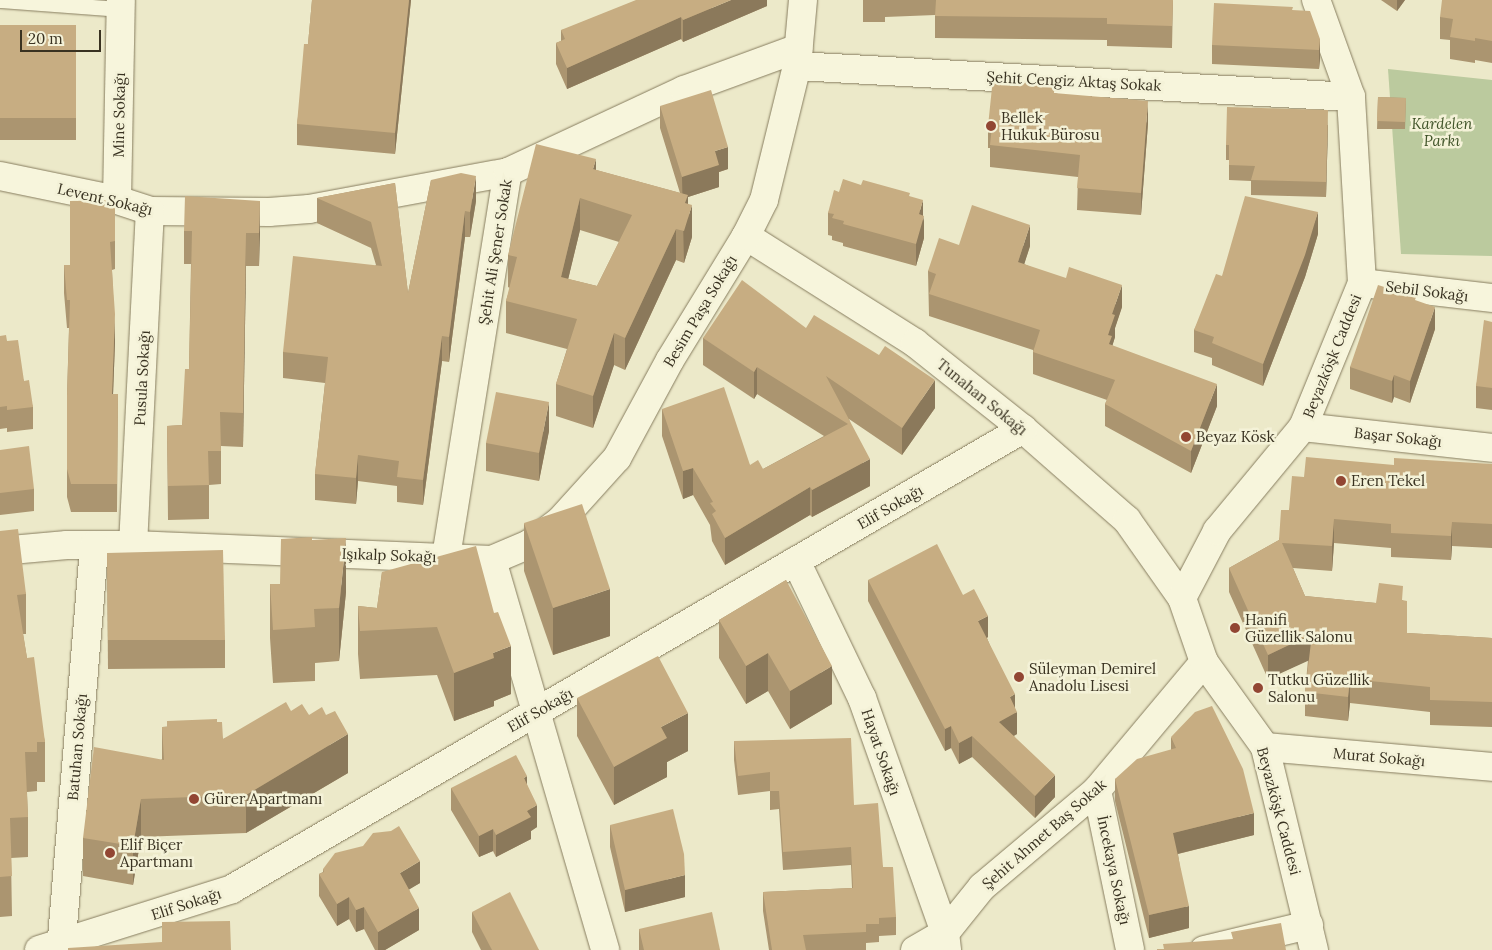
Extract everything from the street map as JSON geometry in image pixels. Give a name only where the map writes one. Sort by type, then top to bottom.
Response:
[{"type":"street","name":"Besim Paşa Sokağı","points":[[492,560],[528,545],[560,521],[617,458],[670,360],[746,236],[764,200],[798,57],[802,0]]},
{"type":"street","name":"Beyazköşk Caddesi","points":[[1312,938],[1265,747],[1204,662],[1182,598],[1217,531],[1303,427],[1362,283],[1351,96],[1316,0]]},
{"type":"street","name":"Mine Sokağı","points":[[117,200],[121,5]]},
{"type":"street","name":"Şehit Cengiz Aktaş Sokak","points":[[798,57],[1351,96]]},
{"type":"street","name":"Şehit Ali Şener Sokak","points":[[446,557],[508,172],[684,90],[798,57]]},
{"type":"street","name":"Levent Sokağı","points":[[0,176],[117,200],[150,211],[309,210],[508,172]]},
{"type":"street","name":"Pusula Sokağı","points":[[134,545],[150,211]]},
{"type":"street","name":"Tunahan Sokağı","points":[[746,236],[915,343],[1023,430],[1127,520],[1182,598]]},
{"type":"street","name":"Sebil Sokağı","points":[[1362,283],[1492,298]]},
{"type":"street","name":"Başar Sokağı","points":[[1303,427],[1492,448]]},
{"type":"street","name":"Elif Sokağı","points":[[54,948],[232,889],[1023,430]]},
{"type":"street","name":"Işıkalp Sokağı","points":[[0,551],[94,545],[134,545],[492,560]]},
{"type":"street","name":"Batuhan Sokağı","points":[[54,948],[94,545]]},
{"type":"street","points":[[492,560],[605,950]]},
{"type":"street","name":"Hayat Sokağı","points":[[796,561],[862,698],[946,941]]},
{"type":"street","name":"Şehit Ahmet Baş Sokak","points":[[915,950],[946,941],[982,887],[1097,790],[1204,662]]},
{"type":"street","name":"Murat Sokağı","points":[[1265,747],[1492,767]]},
{"type":"street","name":"İncekaya Sokağı","points":[[1097,790],[1130,950]]},
{"type":"street","points":[[1204,950],[1312,938]]},
{"type":"lane","points":[[0,0],[121,5]]},
{"type":"green space","name":"Kardelen Parkı","points":[[1388,69],[1492,80],[1492,256],[1401,254]]},
{"type":"building","points":[[312,0],[409,0],[395,133],[297,124],[304,44],[308,44]]},
{"type":"building","points":[[636,0],[731,0],[683,20],[681,17],[567,68],[556,43],[565,39],[561,30]]},
{"type":"building","points":[[936,0],[1173,0],[1172,26],[1107,24],[1107,18],[935,16]]},
{"type":"building","points":[[1442,0],[1492,0],[1492,41],[1475,38],[1475,41],[1450,37],[1453,19],[1440,17]]},
{"type":"building","points":[[1214,3],[1293,7],[1292,10],[1310,11],[1320,39],[1319,50],[1212,45]]},
{"type":"building","points":[[0,25],[76,25],[76,118],[0,118]]},
{"type":"building","points":[[993,78],[1055,85],[1054,93],[1148,101],[1141,193],[1077,188],[1080,155],[990,145],[992,126],[988,126]]},
{"type":"building","points":[[711,90],[728,147],[715,151],[719,165],[682,177],[660,106]]},
{"type":"building","points":[[1378,97],[1406,98],[1405,122],[1377,121]]},
{"type":"building","points":[[1227,107],[1328,110],[1326,182],[1251,180],[1255,166],[1229,165],[1229,145],[1226,145]]},
{"type":"building","points":[[536,144],[596,159],[593,169],[688,195],[685,203],[692,205],[684,231],[676,229],[625,338],[614,333],[593,396],[556,384],[577,319],[506,301],[517,257],[508,255]],"holes":[[[580,198],[632,215],[597,286],[561,277]]]},
{"type":"building","points":[[461,173],[476,176],[470,212],[465,211],[449,337],[442,336],[423,480],[397,477],[399,461],[358,455],[356,478],[315,474],[328,357],[283,352],[293,256],[382,266],[371,222],[317,198],[395,183],[408,293],[431,180]]},
{"type":"building","points":[[843,179],[861,185],[863,180],[910,193],[909,196],[923,200],[919,214],[924,216],[916,244],[843,224],[844,221],[832,218],[834,214],[828,213],[834,190],[839,192]]},
{"type":"building","points":[[185,196],[260,201],[259,233],[246,233],[243,413],[220,412],[221,451],[208,451],[209,485],[168,486],[167,426],[182,425],[185,369],[189,369],[192,231],[184,231]]},
{"type":"building","points":[[1245,196],[1318,212],[1305,255],[1263,364],[1212,343],[1214,337],[1194,330],[1216,274],[1222,276]]},
{"type":"building","points":[[115,200],[115,241],[110,242],[115,314],[112,394],[118,394],[117,484],[71,484],[67,469],[70,300],[67,300],[64,265],[70,265],[70,201]]},
{"type":"building","points":[[972,205],[1030,225],[1018,262],[1066,278],[1069,267],[1122,285],[1112,314],[1115,315],[1108,335],[1112,336],[1109,344],[1217,384],[1191,451],[1105,404],[1115,380],[1033,352],[1040,330],[929,294],[936,274],[928,271],[939,238],[959,245]]},
{"type":"building","points":[[742,280],[806,328],[814,315],[879,355],[885,346],[935,380],[902,428],[826,376],[870,459],[812,490],[810,487],[725,538],[712,514],[716,511],[710,503],[713,502],[693,468],[683,471],[662,409],[724,387],[750,465],[758,460],[763,469],[848,424],[757,367],[754,372],[703,338]]},
{"type":"building","points":[[1378,285],[1416,297],[1415,300],[1435,307],[1410,381],[1394,375],[1392,381],[1350,367]]},
{"type":"building","points":[[1484,320],[1492,322],[1492,388],[1476,386]]},
{"type":"building","points":[[6,335],[7,341],[18,340],[24,381],[29,380],[33,407],[7,410],[7,406],[0,407],[0,336]]},
{"type":"building","points":[[496,392],[549,402],[539,453],[486,443]]},
{"type":"building","points":[[29,446],[34,489],[0,493],[0,450]]},
{"type":"building","points":[[1306,457],[1394,465],[1394,458],[1492,464],[1492,524],[1452,522],[1451,536],[1391,533],[1391,524],[1334,519],[1332,546],[1282,543],[1305,596],[1376,603],[1379,583],[1403,586],[1402,600],[1407,601],[1407,633],[1492,638],[1492,702],[1430,700],[1430,687],[1350,679],[1348,697],[1305,692],[1312,634],[1268,655],[1229,568],[1279,540],[1281,510],[1289,510],[1292,476],[1304,477]]},
{"type":"building","points":[[582,504],[610,589],[553,608],[524,523]]},
{"type":"building","points":[[18,529],[26,594],[17,595],[27,658],[34,657],[45,742],[37,742],[37,752],[25,752],[28,817],[10,818],[12,876],[0,877],[0,531]]},
{"type":"building","points":[[312,537],[312,540],[346,538],[339,608],[314,609],[315,627],[273,630],[270,584],[280,584],[281,539]]},
{"type":"building","points":[[937,544],[963,595],[974,589],[988,616],[978,621],[1015,694],[1010,697],[1017,712],[999,722],[1055,775],[1035,796],[972,736],[959,743],[951,726],[945,729],[868,580]]},
{"type":"building","points":[[476,546],[494,613],[498,612],[511,646],[493,653],[494,658],[454,673],[437,627],[360,631],[358,606],[377,608],[382,572]]},
{"type":"building","points":[[223,550],[225,640],[108,640],[107,553]]},
{"type":"building","points":[[786,580],[832,666],[790,691],[768,653],[746,666],[719,620]]},
{"type":"building","points":[[658,656],[688,713],[661,727],[667,738],[614,767],[577,698]]},
{"type":"building","points":[[286,702],[291,711],[302,704],[309,715],[322,707],[326,715],[335,711],[348,734],[246,795],[141,799],[133,846],[83,838],[94,747],[164,760],[162,727],[167,727],[167,721],[217,719],[217,722],[222,722],[223,739]]},
{"type":"building","points":[[1212,706],[1243,769],[1254,813],[1173,833],[1189,906],[1149,915],[1115,779],[1137,759],[1176,748],[1171,737],[1195,712]]},
{"type":"building","points":[[851,738],[854,805],[878,803],[883,867],[893,867],[896,917],[879,918],[879,924],[866,924],[866,932],[803,935],[806,950],[772,950],[763,892],[853,888],[851,847],[783,852],[779,791],[770,791],[770,772],[738,776],[734,741]]},
{"type":"building","points":[[516,755],[527,776],[524,778],[537,805],[527,811],[531,817],[496,835],[493,829],[479,836],[451,788]]},
{"type":"building","points":[[673,809],[684,854],[685,875],[625,890],[610,825]]},
{"type":"building","points":[[399,826],[420,861],[400,873],[419,908],[378,932],[364,907],[356,910],[349,897],[337,904],[319,874],[324,872],[323,869],[335,853],[363,846],[373,833],[391,831]]},
{"type":"building","points":[[510,892],[539,950],[492,950],[472,912]]},
{"type":"building","points":[[712,912],[720,950],[644,950],[639,929]]},
{"type":"building","points":[[230,921],[231,950],[68,950],[68,948],[162,942],[162,922]]},
{"type":"building","points":[[1281,923],[1286,950],[1157,950],[1164,949],[1163,944],[1233,939],[1231,932]]},
{"type":"place","name":"Bellek Hukuk Bürosu","points":[[991,126]]},
{"type":"place","name":"Beyaz Kösk","points":[[1186,437]]},
{"type":"place","name":"Eren Tekel","points":[[1341,481]]},
{"type":"place","name":"Hanifi Güzellik Salonu","points":[[1235,628]]},
{"type":"place","name":"Süleyman Demirel Anadolu Lisesi","points":[[1019,677]]},
{"type":"place","name":"Tutku Güzellik Salonu","points":[[1258,688]]},
{"type":"place","name":"Gürer Apartmanı","points":[[194,799]]},
{"type":"place","name":"Elif Biçer Apartmanı","points":[[110,853]]}]
